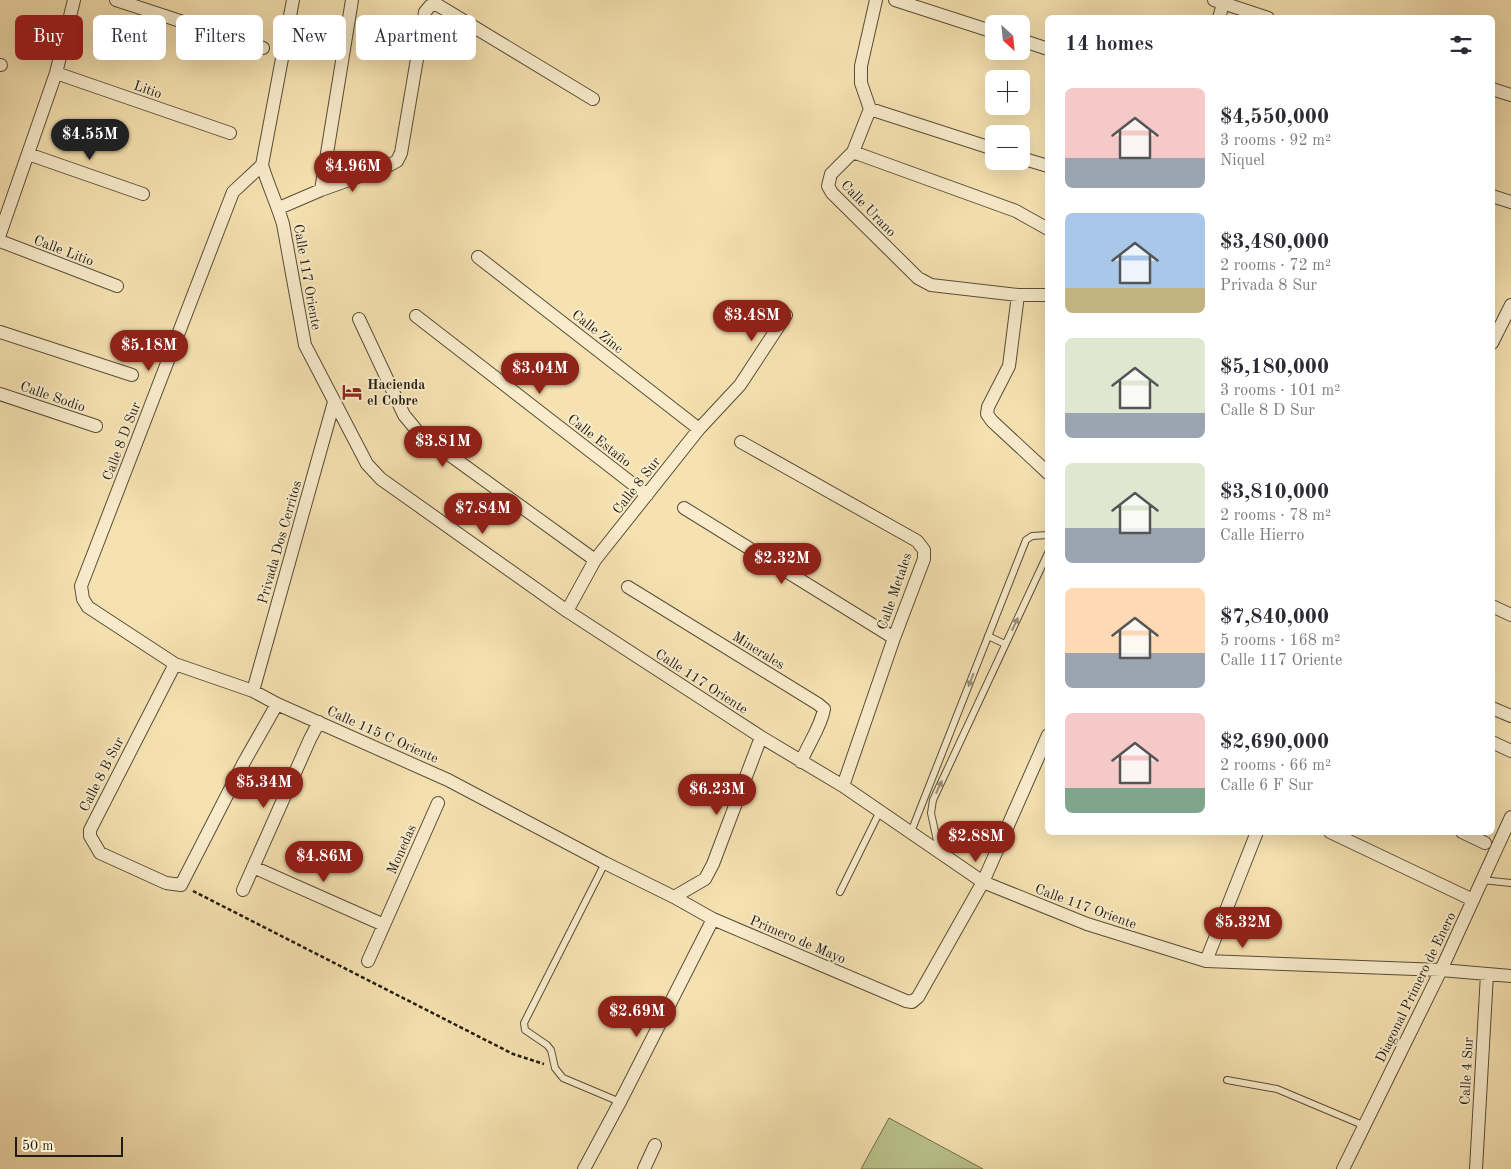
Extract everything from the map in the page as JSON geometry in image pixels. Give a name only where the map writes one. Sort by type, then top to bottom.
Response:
[{"type":"street","points":[[0,234],[56,73],[74,0]]},
{"type":"street","points":[[116,0],[176,20]]},
{"type":"street","name":"Calle 117 Oriente","points":[[294,0],[262,165],[269,187],[279,208],[283,224],[305,345],[367,464],[381,479],[567,611],[801,762],[843,786],[983,882],[1087,924],[1206,961],[1441,970],[1511,976]]},
{"type":"street","points":[[321,190],[352,0]]},
{"type":"street","points":[[876,0],[861,66],[861,83],[870,109],[985,146]]},
{"type":"street","points":[[895,0],[985,29]]},
{"type":"street","points":[[1219,15],[1220,1],[1260,15]]},
{"type":"street","points":[[279,208],[397,161],[401,153],[425,12],[430,6],[436,4],[593,99]]},
{"type":"street","points":[[1030,43],[1045,48]]},
{"type":"street","name":"Litio","points":[[56,73],[230,132]]},
{"type":"street","points":[[1495,90],[1511,95]]},
{"type":"street","name":"Calle Urano","points":[[870,109],[852,152],[831,174],[828,186],[832,194],[918,278],[931,285],[1018,295],[1045,295]]},
{"type":"street","points":[[852,152],[1016,211],[1045,227]]},
{"type":"street","points":[[28,154],[143,194]]},
{"type":"street","points":[[1030,161],[1045,165]]},
{"type":"street","name":"Calle 8 D Sur","points":[[83,599],[81,586],[233,192],[262,165]]},
{"type":"street","points":[[1495,197],[1511,202]]},
{"type":"street","name":"Calle Litio","points":[[0,241],[117,286]]},
{"type":"street","name":"Calle Zinc","points":[[478,257],[699,429]]},
{"type":"street","points":[[1018,295],[1009,366],[988,407],[987,414],[992,421],[1045,470]]},
{"type":"street","points":[[1495,337],[1511,305]]},
{"type":"street","name":"Calle 8 Sur","points":[[567,611],[595,560],[699,429],[740,385],[786,315]]},
{"type":"street","name":"Calle Estaño","points":[[416,316],[647,495]]},
{"type":"street","points":[[359,319],[410,424],[426,438],[595,560]]},
{"type":"street","points":[[0,332],[132,375]]},
{"type":"street","name":"Calle Sodio","points":[[0,394],[96,426]]},
{"type":"street","name":"Privada Dos Cerritos","points":[[253,691],[334,402]]},
{"type":"street","name":"Calle Metales","points":[[741,442],[917,541],[924,550],[924,559],[894,638],[843,786]]},
{"type":"street","points":[[684,508],[894,638]]},
{"type":"street","name":"Minerales","points":[[628,587],[824,709],[822,718],[801,762]]},
{"type":"street","name":"Calle 115 C Oriente","points":[[83,599],[88,608],[175,664],[253,691],[277,704],[448,780],[605,863],[674,897]]},
{"type":"street","points":[[1495,607],[1511,615]]},
{"type":"street","name":"Calle 8 B Sur","points":[[175,664],[90,830],[90,836],[100,853],[166,883],[180,885]]},
{"type":"street","points":[[180,885],[243,764],[277,704]]},
{"type":"street","points":[[1495,709],[1511,716]]},
{"type":"street","points":[[244,890],[319,722]]},
{"type":"street","points":[[674,897],[705,879],[714,864],[762,737]]},
{"type":"street","points":[[983,882],[1045,742]]},
{"type":"street","points":[[1495,743],[1511,750]]},
{"type":"street","name":"Monedas","points":[[368,961],[438,803]]},
{"type":"street","name":"Diagonal Primero de Enero","points":[[1343,1169],[1441,970],[1511,817]]},
{"type":"street","points":[[1206,961],[1256,835]]},
{"type":"street","points":[[1336,835],[1472,900]]},
{"type":"street","points":[[1468,835],[1485,843]]},
{"type":"street","points":[[253,867],[384,925]]},
{"type":"street","name":"Primero de Mayo","points":[[674,897],[713,919],[912,1002],[918,997],[983,882]]},
{"type":"street","points":[[584,1169],[713,919]]},
{"type":"street","name":"Calle 4 Sur","points":[[1476,1169],[1487,974]]},
{"type":"street","points":[[644,1169],[655,1145]]},
{"type":"lane","points":[[911,832],[1026,540],[1032,536],[1045,535]]},
{"type":"lane","points":[[939,851],[931,806],[1045,559]]},
{"type":"lane","points":[[988,636],[1005,644]]},
{"type":"lane","points":[[952,726],[965,731]]},
{"type":"lane","points":[[840,892],[880,811]]},
{"type":"lane","points":[[605,863],[524,1024],[525,1030],[547,1045],[551,1050],[555,1068],[563,1078],[620,1102]]},
{"type":"lane","points":[[1482,880],[1511,883]]},
{"type":"lane","points":[[1227,1080],[1277,1089],[1365,1126]]},
{"type":"path","points":[[180,885],[513,1054],[555,1068]]},
{"type":"green space","points":[[889,1118],[983,1169],[861,1169]]},
{"type":"place","name":"Hacienda el Cobre","points":[[352,392]]}]
